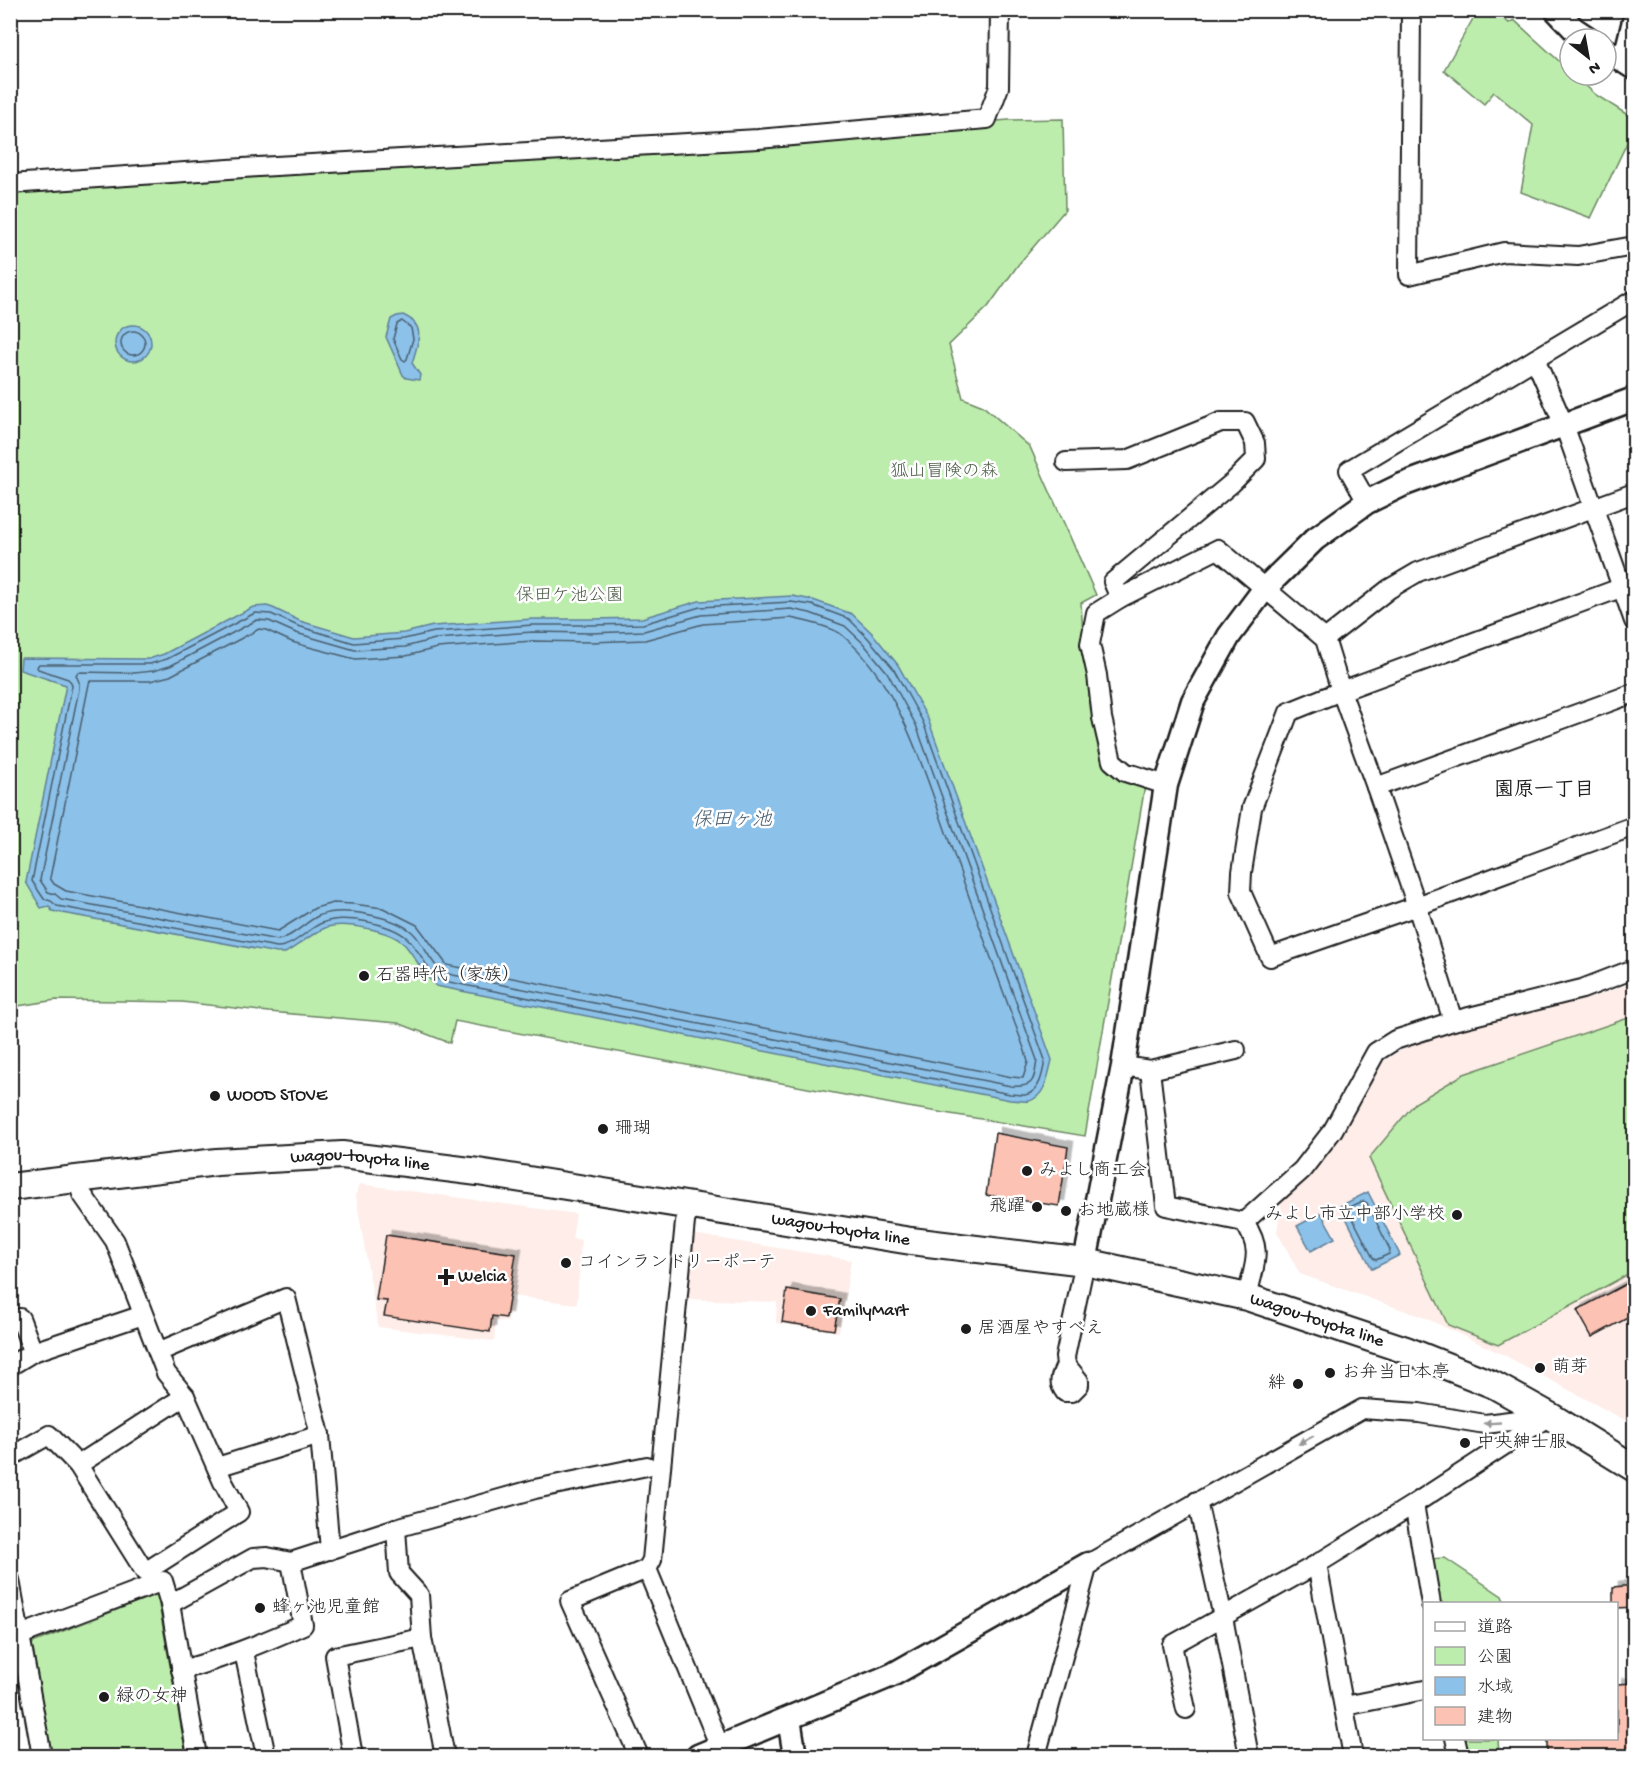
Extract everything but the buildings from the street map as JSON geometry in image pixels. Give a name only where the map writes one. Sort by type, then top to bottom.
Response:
[{"type":"main road","name":"wagou-toyota line","points":[[10,1187],[217,1162],[342,1155],[478,1172],[911,1241],[1085,1262],[1247,1297],[1406,1350],[1494,1385],[1635,1468]]},
{"type":"street","points":[[10,184],[258,167],[770,138],[987,119],[999,87],[1000,10]]},
{"type":"street","points":[[1411,10],[1408,275],[1504,252],[1578,256],[1635,246]]},
{"type":"street","points":[[1556,10],[1572,27]]},
{"type":"street","points":[[1622,60],[1635,21]]},
{"type":"street","points":[[1367,502],[1349,470],[1635,300]]},
{"type":"street","points":[[1535,359],[1564,425],[1593,508],[1628,585],[1635,621]]},
{"type":"street","points":[[1066,1365],[1065,1357],[1123,1066],[1166,785],[1193,701],[1229,636],[1264,588],[1315,539],[1367,502],[1402,485],[1635,399]]},
{"type":"street","points":[[1066,462],[1127,460],[1221,422],[1245,422],[1255,443],[1256,459],[1232,483],[1113,582],[1120,598]]},
{"type":"street","points":[[1325,639],[1389,590],[1418,572],[1635,493]]},
{"type":"street","points":[[1166,785],[1125,772],[1112,761],[1102,718],[1097,675],[1090,645],[1096,613],[1120,598],[1218,549],[1325,639],[1341,691],[1417,906],[1453,1021]]},
{"type":"street","points":[[1628,585],[1289,712],[1252,808],[1241,892],[1270,957],[1635,826]]},
{"type":"street","points":[[1376,787],[1635,693]]},
{"type":"street","points":[[1244,1222],[1302,1170],[1333,1130],[1376,1052],[1395,1040],[1453,1021],[1582,989],[1635,969]]},
{"type":"street","points":[[1123,1066],[1150,1070],[1236,1050]]},
{"type":"street","points":[[1150,1070],[1166,1206],[1244,1222],[1253,1235],[1257,1251],[1247,1297]]},
{"type":"street","points":[[10,1457],[50,1434],[78,1465],[145,1572],[239,1512],[185,1396],[166,1373],[115,1241],[82,1194],[77,1180]]},
{"type":"street","points":[[639,1756],[570,1601],[647,1569],[652,1560],[685,1222],[689,1205]]},
{"type":"street","points":[[158,1352],[286,1298],[320,1435],[330,1550]]},
{"type":"street","points":[[10,1366],[33,1352],[144,1315]]},
{"type":"street","points":[[10,1322],[20,1318],[33,1352]]},
{"type":"street","points":[[78,1465],[185,1396]]},
{"type":"street","points":[[698,1756],[892,1675],[1362,1409],[1419,1413],[1485,1424],[1550,1416]]},
{"type":"street","points":[[1186,1709],[1172,1644],[1317,1564],[1550,1416]]},
{"type":"street","points":[[217,1467],[320,1435]]},
{"type":"street","points":[[170,1604],[253,1558],[267,1557],[291,1562],[396,1528],[535,1489],[647,1466]]},
{"type":"street","points":[[1197,1501],[1223,1617],[1249,1756]]},
{"type":"street","points":[[1414,1504],[1431,1602]]},
{"type":"street","points":[[396,1528],[399,1573],[419,1595],[422,1638],[445,1756]]},
{"type":"street","points":[[182,1670],[243,1652],[303,1625],[291,1562]]},
{"type":"street","points":[[1036,1756],[1088,1564]]},
{"type":"street","points":[[1317,1564],[1353,1756]]},
{"type":"street","points":[[647,1569],[720,1747]]},
{"type":"street","points":[[10,1580],[15,1637],[42,1756]]},
{"type":"street","points":[[15,1637],[163,1581],[170,1604],[197,1756]]},
{"type":"street","points":[[353,1756],[335,1656],[422,1638]]},
{"type":"street","points":[[243,1652],[266,1756]]},
{"type":"street","points":[[1345,1706],[1423,1690]]},
{"type":"street","points":[[789,1719],[795,1756]]},
{"type":"street","points":[[1455,1740],[1458,1756]]},
{"type":"shaded area","name":"みよし市立中部小学校","points":[[1634,982],[1634,1425],[1506,1356],[1423,1317],[1300,1274],[1277,1232],[1282,1198],[1378,1065],[1411,1044],[1456,1030],[1597,996]]},
{"type":"shaded area","points":[[360,1184],[576,1214],[572,1238],[581,1240],[577,1304],[512,1296],[508,1322],[496,1321],[494,1341],[378,1327],[356,1196]]},
{"type":"shaded area","points":[[692,1234],[851,1260],[839,1332],[776,1323],[777,1302],[687,1299]]},
{"type":"green space","points":[[1478,10],[1494,11],[1509,23],[1514,20],[1558,60],[1558,87],[1587,87],[1634,119],[1634,128],[1591,218],[1521,192],[1533,125],[1494,92],[1484,104],[1444,70]]},
{"type":"green space","name":"保田ケ池公園","points":[[1063,119],[1065,210],[1018,265],[988,307],[949,345],[963,398],[983,406],[1030,447],[1096,595],[1081,603],[1084,651],[1104,764],[1145,786],[1085,1136],[908,1107],[455,1021],[450,1043],[398,1023],[182,1002],[56,1000],[11,1007],[11,193],[230,176],[556,157],[1009,120]]},
{"type":"green space","points":[[1634,1016],[1634,1271],[1498,1345],[1448,1325],[1369,1158],[1415,1103],[1464,1074]]},
{"type":"green space","points":[[1445,1558],[1502,1596],[1505,1602],[1438,1602],[1430,1559]]},
{"type":"green space","points":[[157,1594],[186,1753],[169,1756],[51,1756],[30,1644]]},
{"type":"green space","points":[[1462,1740],[1498,1740],[1499,1756],[1465,1756]]},
{"type":"water","points":[[403,315],[411,319],[418,329],[418,342],[412,363],[420,375],[419,380],[406,378],[403,375],[386,337],[391,319]]},
{"type":"water","points":[[133,325],[146,330],[151,343],[146,356],[133,361],[120,356],[115,343],[120,330]]},
{"type":"water","name":"保田ヶ池","points":[[792,596],[813,600],[852,614],[873,634],[898,665],[928,719],[1052,1060],[1043,1090],[1029,1101],[1010,1100],[436,986],[399,940],[366,928],[333,926],[325,928],[285,953],[277,953],[52,911],[49,906],[41,908],[26,882],[66,685],[20,670],[21,658],[149,659],[164,654],[253,607],[267,606],[300,621],[354,637],[404,633],[433,626],[533,619],[642,618],[699,601]]},
{"type":"water","points":[[1368,1192],[1400,1255],[1372,1269],[1340,1206]]},
{"type":"water","points":[[1321,1213],[1335,1238],[1311,1251],[1297,1226]]},
{"type":"place","name":"石器時代（家族）","points":[[364,976]]},
{"type":"place","name":"WOOD STOVE","points":[[215,1096]]},
{"type":"place","name":"珊瑚","points":[[603,1129]]},
{"type":"place","name":"みよし商工会","points":[[1027,1171]]},
{"type":"place","name":"飛躍","points":[[1037,1207]]},
{"type":"place","name":"お地蔵様","points":[[1066,1211]]},
{"type":"place","name":"みよし市立中部小学校","points":[[1457,1215]]},
{"type":"place","name":"コインランドリーポーテ","points":[[566,1263]]},
{"type":"place","name":"Welcia","points":[[446,1277]]},
{"type":"place","name":"FamilyMart","points":[[811,1311]]},
{"type":"place","name":"居酒屋やすべえ","points":[[966,1329]]},
{"type":"place","name":"萌芽","points":[[1540,1368]]},
{"type":"place","name":"お弁当日本亭","points":[[1330,1373]]},
{"type":"place","name":"絆","points":[[1298,1384]]},
{"type":"place","name":"中央紳士服","points":[[1465,1443]]},
{"type":"place","name":"蜂ヶ池児童館","points":[[260,1608]]},
{"type":"place","name":"緑の女神","points":[[104,1697]]},
{"type":"district","name":"園原一丁目","points":[[1544,791]]},
{"type":"park label","name":"狐山冒険の森","points":[[944,472]]}]
